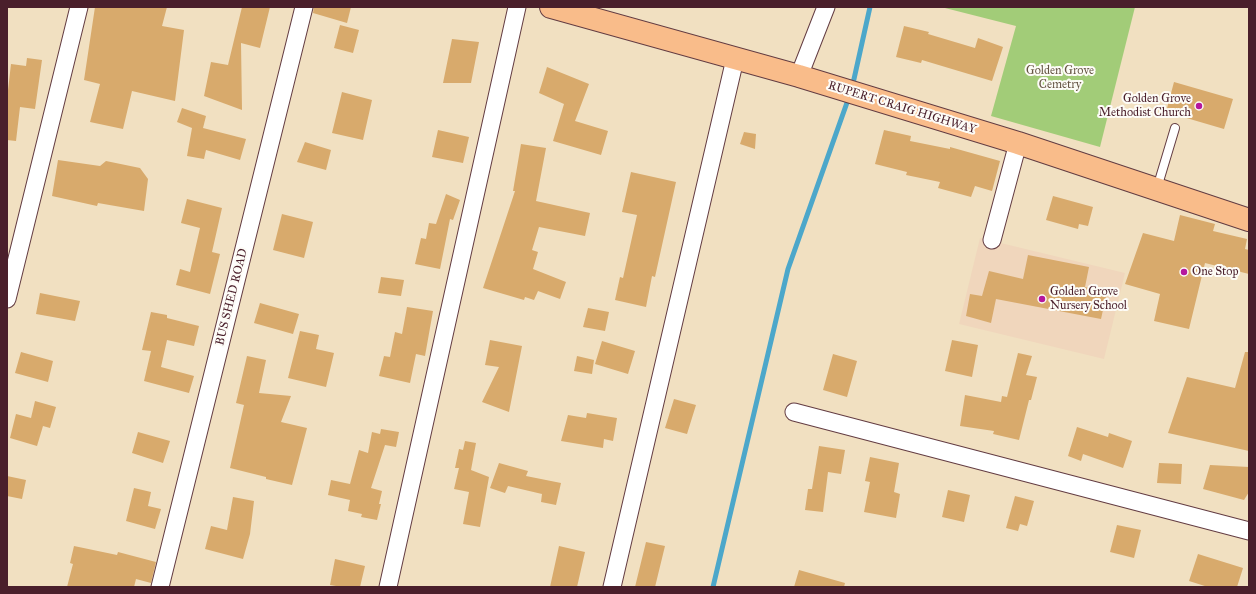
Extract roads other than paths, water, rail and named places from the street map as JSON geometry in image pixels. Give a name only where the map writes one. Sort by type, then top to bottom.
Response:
[{"type":"main road","name":"RUPERT CRAIG HIGHWAY","points":[[551,7],[800,76],[1018,143],[1157,188],[1249,220]]},
{"type":"street","points":[[7,300],[79,7]]},
{"type":"street","name":"BUS SHED ROAD","points":[[160,587],[304,7]]},
{"type":"street","points":[[388,587],[517,7]]},
{"type":"street","points":[[800,76],[826,7]]},
{"type":"street","points":[[612,587],[735,59]]},
{"type":"street","points":[[992,240],[1018,143]]},
{"type":"street","points":[[794,412],[1249,530]]},
{"type":"lane","points":[[1157,188],[1175,128]]},
{"type":"waterway","points":[[852,88],[870,7]]},
{"type":"waterway","points":[[713,587],[788,269],[849,97]]},
{"type":"place","name":"Golden Grove Methodist Church","points":[[1199,106]]},
{"type":"place","name":"One Stop","points":[[1184,272]]},
{"type":"place","name":"Golden Grove Nursery School","points":[[1042,299]]},
{"type":"park label","name":"Golden Grove Cemetry","points":[[1060,78]]}]
